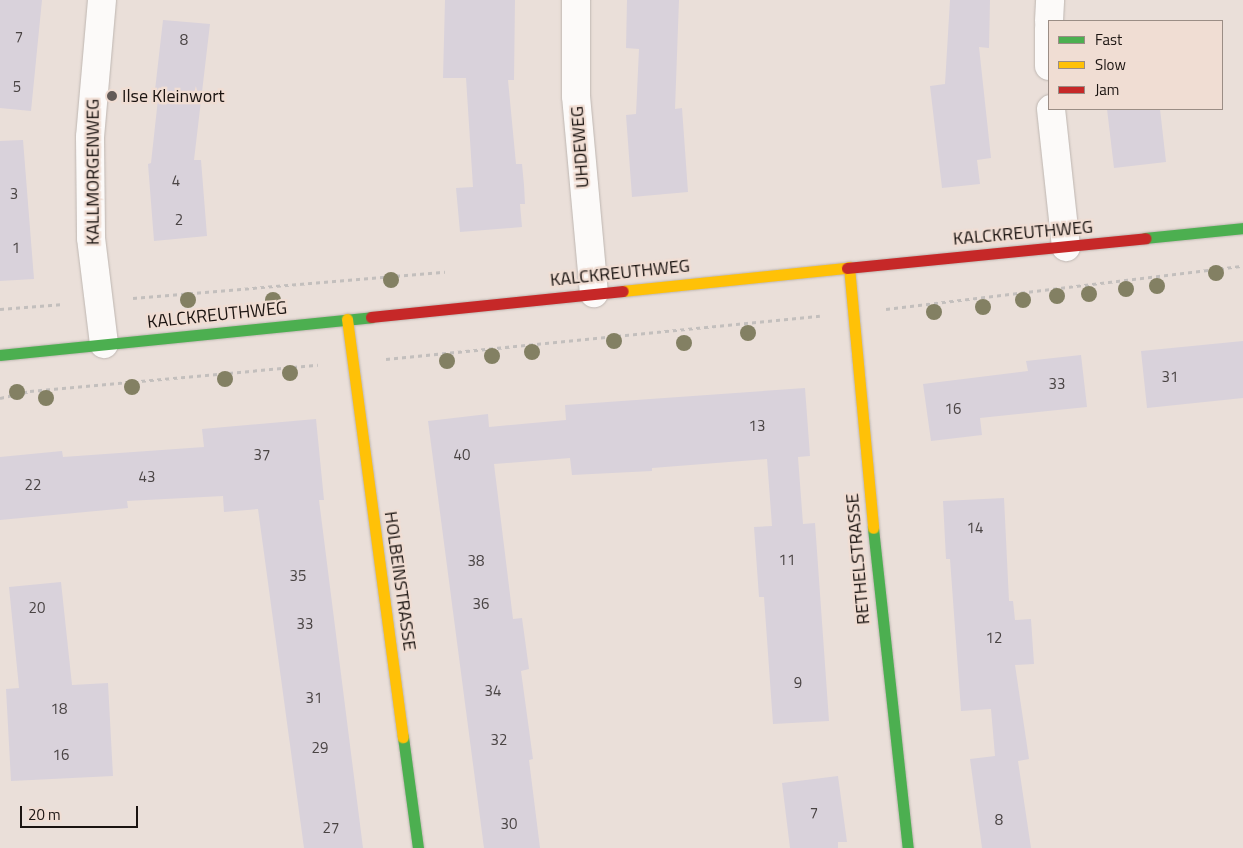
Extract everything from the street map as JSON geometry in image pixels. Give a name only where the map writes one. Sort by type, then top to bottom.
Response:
[{"type":"street","name":"KALLMORGENWEG","points":[[102,0],[90,138],[91,238],[104,344]]},
{"type":"street","name":"UHDEWEG","points":[[576,0],[576,96],[594,293]]},
{"type":"street","points":[[1049,20],[1050,0]]},
{"type":"street","points":[[1051,110],[1066,247]]},
{"type":"street","name":"KALCKREUTHWEG","points":[[0,355],[849,266],[1066,247],[1243,228]]},
{"type":"street","name":"RETHELSTRASSE","points":[[849,266],[886,668],[908,848]]},
{"type":"street","name":"HOLBEINSTRASSE","points":[[347,319],[418,848]]},
{"type":"path","points":[[887,308],[1243,266]]},
{"type":"path","points":[[129,299],[454,272]]},
{"type":"path","points":[[0,309],[70,304]]},
{"type":"path","points":[[387,359],[826,315]]},
{"type":"path","points":[[0,398],[30,391],[317,366]]},
{"type":"building","points":[[0,0],[42,0],[31,111],[0,108]]},
{"type":"building","points":[[445,0],[515,0],[514,80],[508,80],[516,164],[522,164],[524,185],[525,204],[520,204],[522,227],[460,232],[456,188],[473,187],[466,78],[443,78]]},
{"type":"building","points":[[627,0],[679,0],[675,109],[682,108],[688,192],[632,197],[626,115],[636,114],[639,49],[626,48]]},
{"type":"building","points":[[950,0],[990,0],[989,48],[979,47],[991,158],[977,160],[980,184],[942,188],[930,86],[945,84]]},
{"type":"building","points":[[163,20],[210,24],[194,160],[201,160],[207,236],[154,241],[148,164],[151,163],[158,99],[154,99]]},
{"type":"building","points":[[1107,110],[1160,110],[1166,162],[1114,168]]},
{"type":"building","points":[[23,140],[34,279],[0,281],[0,141]]},
{"type":"building","points":[[1243,341],[1243,398],[1147,408],[1141,351]]},
{"type":"building","points":[[1081,355],[1087,407],[980,418],[982,435],[931,441],[923,384],[1028,371],[1026,361]]},
{"type":"building","points":[[805,388],[810,456],[798,457],[803,524],[815,523],[829,721],[773,724],[764,597],[759,597],[754,527],[772,526],[767,459],[652,468],[652,471],[572,475],[570,458],[494,464],[513,619],[522,618],[529,669],[521,671],[533,759],[529,760],[540,848],[484,848],[428,421],[488,414],[489,427],[566,420],[565,405]]},
{"type":"building","points":[[316,419],[324,500],[319,500],[363,848],[304,848],[258,509],[224,512],[223,496],[127,501],[128,508],[0,520],[0,457],[62,451],[63,457],[204,447],[202,429]]},
{"type":"building","points":[[1004,498],[1009,601],[1013,601],[1015,620],[1031,619],[1034,664],[1015,665],[1029,759],[1018,761],[1031,848],[982,848],[970,759],[995,756],[991,709],[961,711],[950,559],[946,559],[943,501]]},
{"type":"building","points":[[61,582],[72,685],[108,683],[113,776],[11,781],[6,689],[19,688],[9,587]]},
{"type":"building","points":[[838,776],[847,842],[838,842],[838,848],[790,848],[782,783]]},
{"type":"traffic: fast","points":[[1145,238],[1243,228]]},
{"type":"traffic: fast","points":[[0,355],[371,317]]},
{"type":"traffic: fast","points":[[873,528],[908,848]]},
{"type":"traffic: fast","points":[[403,737],[418,848]]},
{"type":"traffic: slow","points":[[849,267],[873,528]]},
{"type":"traffic: slow","points":[[623,291],[847,268]]},
{"type":"traffic: slow","points":[[347,319],[403,737]]},
{"type":"traffic: jam","points":[[847,268],[1145,238]]},
{"type":"traffic: jam","points":[[371,317],[623,291]]},
{"type":"place","name":"Ilse Kleinwort","points":[[112,96]]}]
